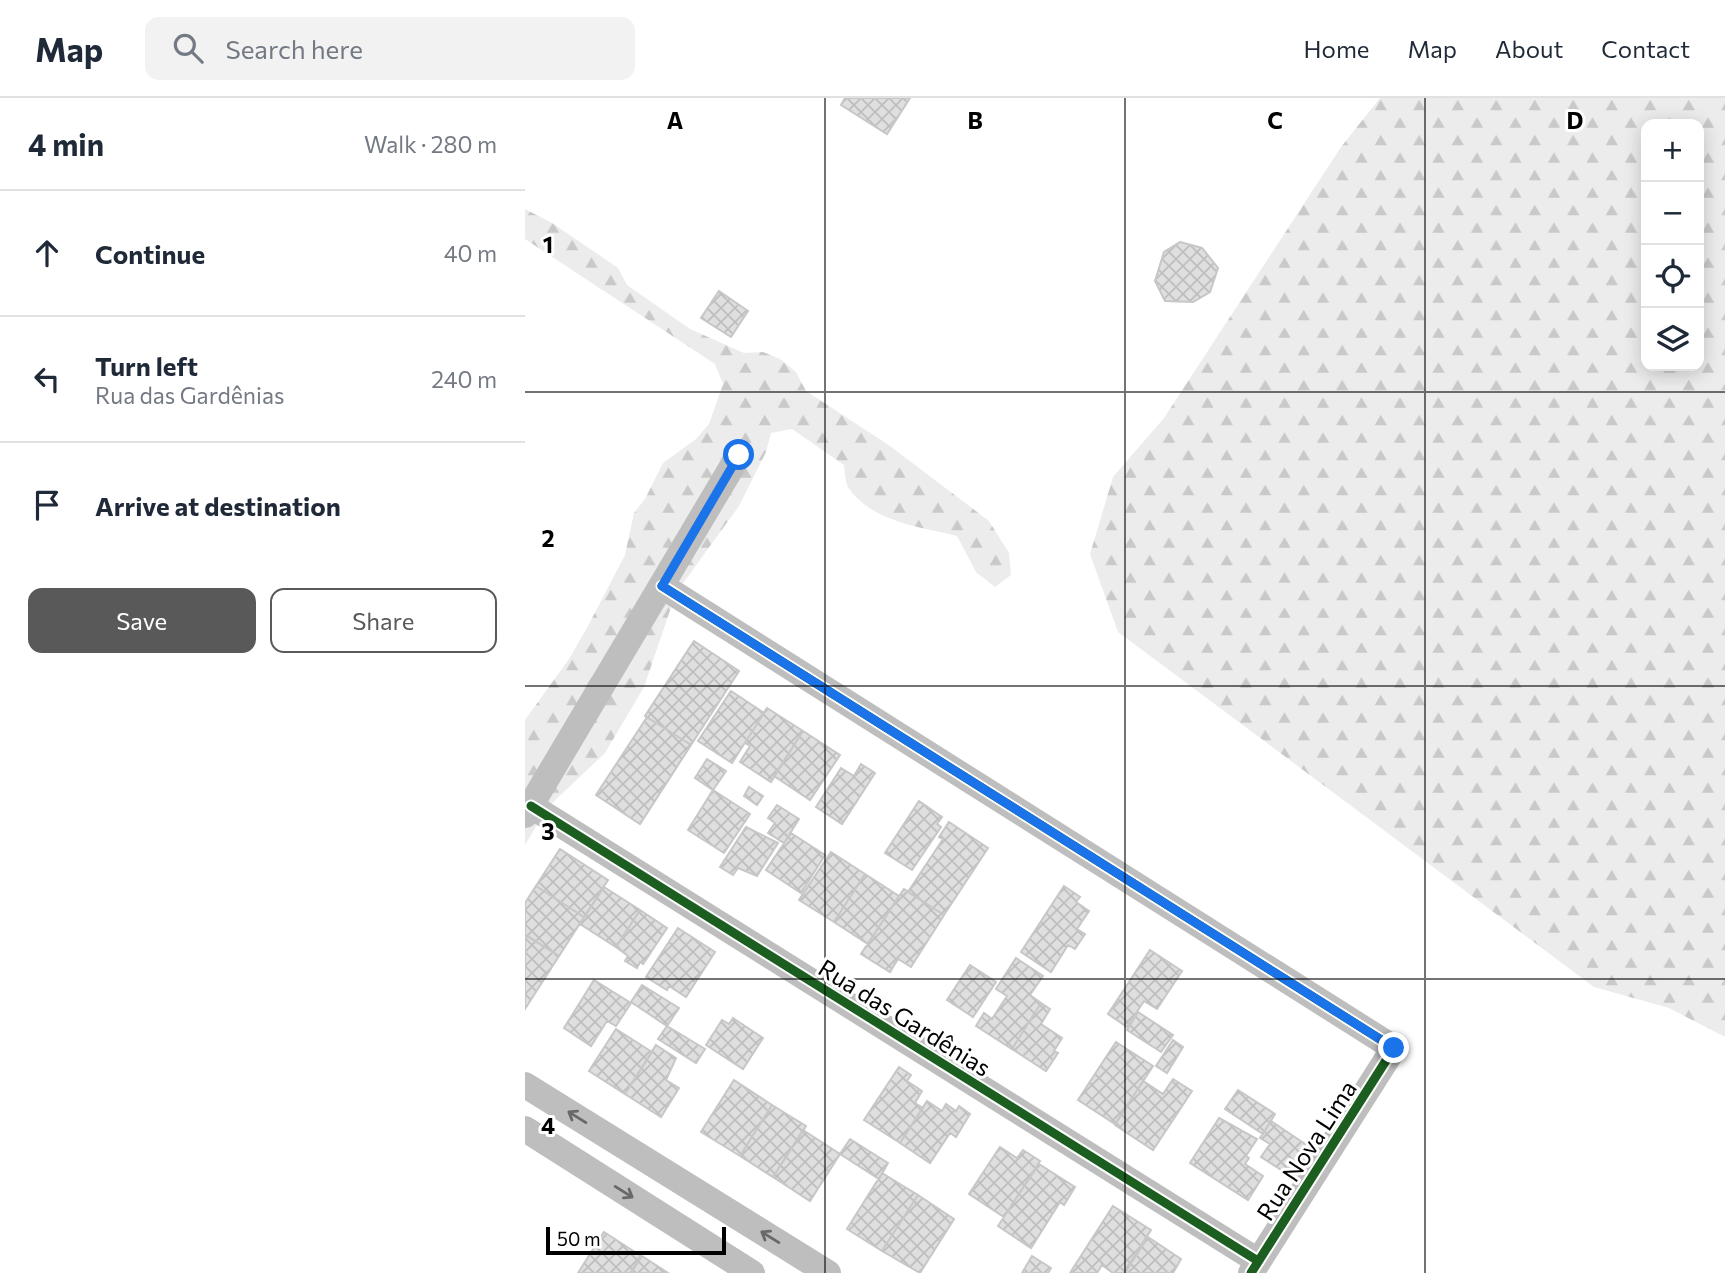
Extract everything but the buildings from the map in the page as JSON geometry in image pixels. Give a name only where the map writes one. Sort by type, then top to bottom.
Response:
[{"type":"street","points":[[528,811],[739,455]]},
{"type":"street","name":"Rua Nova Lima","points":[[662,586],[1394,1048],[1255,1267]]},
{"type":"street","name":"Rua das Gardênias","points":[[528,811],[1255,1267]]},
{"type":"street","points":[[525,1085],[828,1273]]},
{"type":"street","points":[[525,1129],[751,1273]]},
{"type":"green space","points":[[1380,98],[1725,98],[1725,1037],[1669,1008],[1594,987],[1118,632],[1090,554],[1113,477],[1164,418],[1341,147]]},
{"type":"green space","points":[[525,209],[552,223],[618,268],[627,285],[690,329],[744,353],[763,352],[780,359],[796,372],[806,391],[890,446],[989,521],[1009,553],[1011,575],[995,587],[976,572],[957,536],[883,516],[858,499],[848,487],[844,465],[792,429],[771,433],[766,452],[739,506],[676,593],[644,687],[605,753],[547,808],[525,845],[525,720],[569,659],[588,626],[625,555],[634,513],[645,499],[663,463],[696,439],[709,424],[723,384],[715,364],[525,239]]},
{"type":"cycle path","points":[[662,586],[1394,1048],[1251,1273]]},
{"type":"cycle path","points":[[531,806],[1258,1261]]},
{"type":"route","points":[[739,455],[662,586],[1394,1048]]}]
